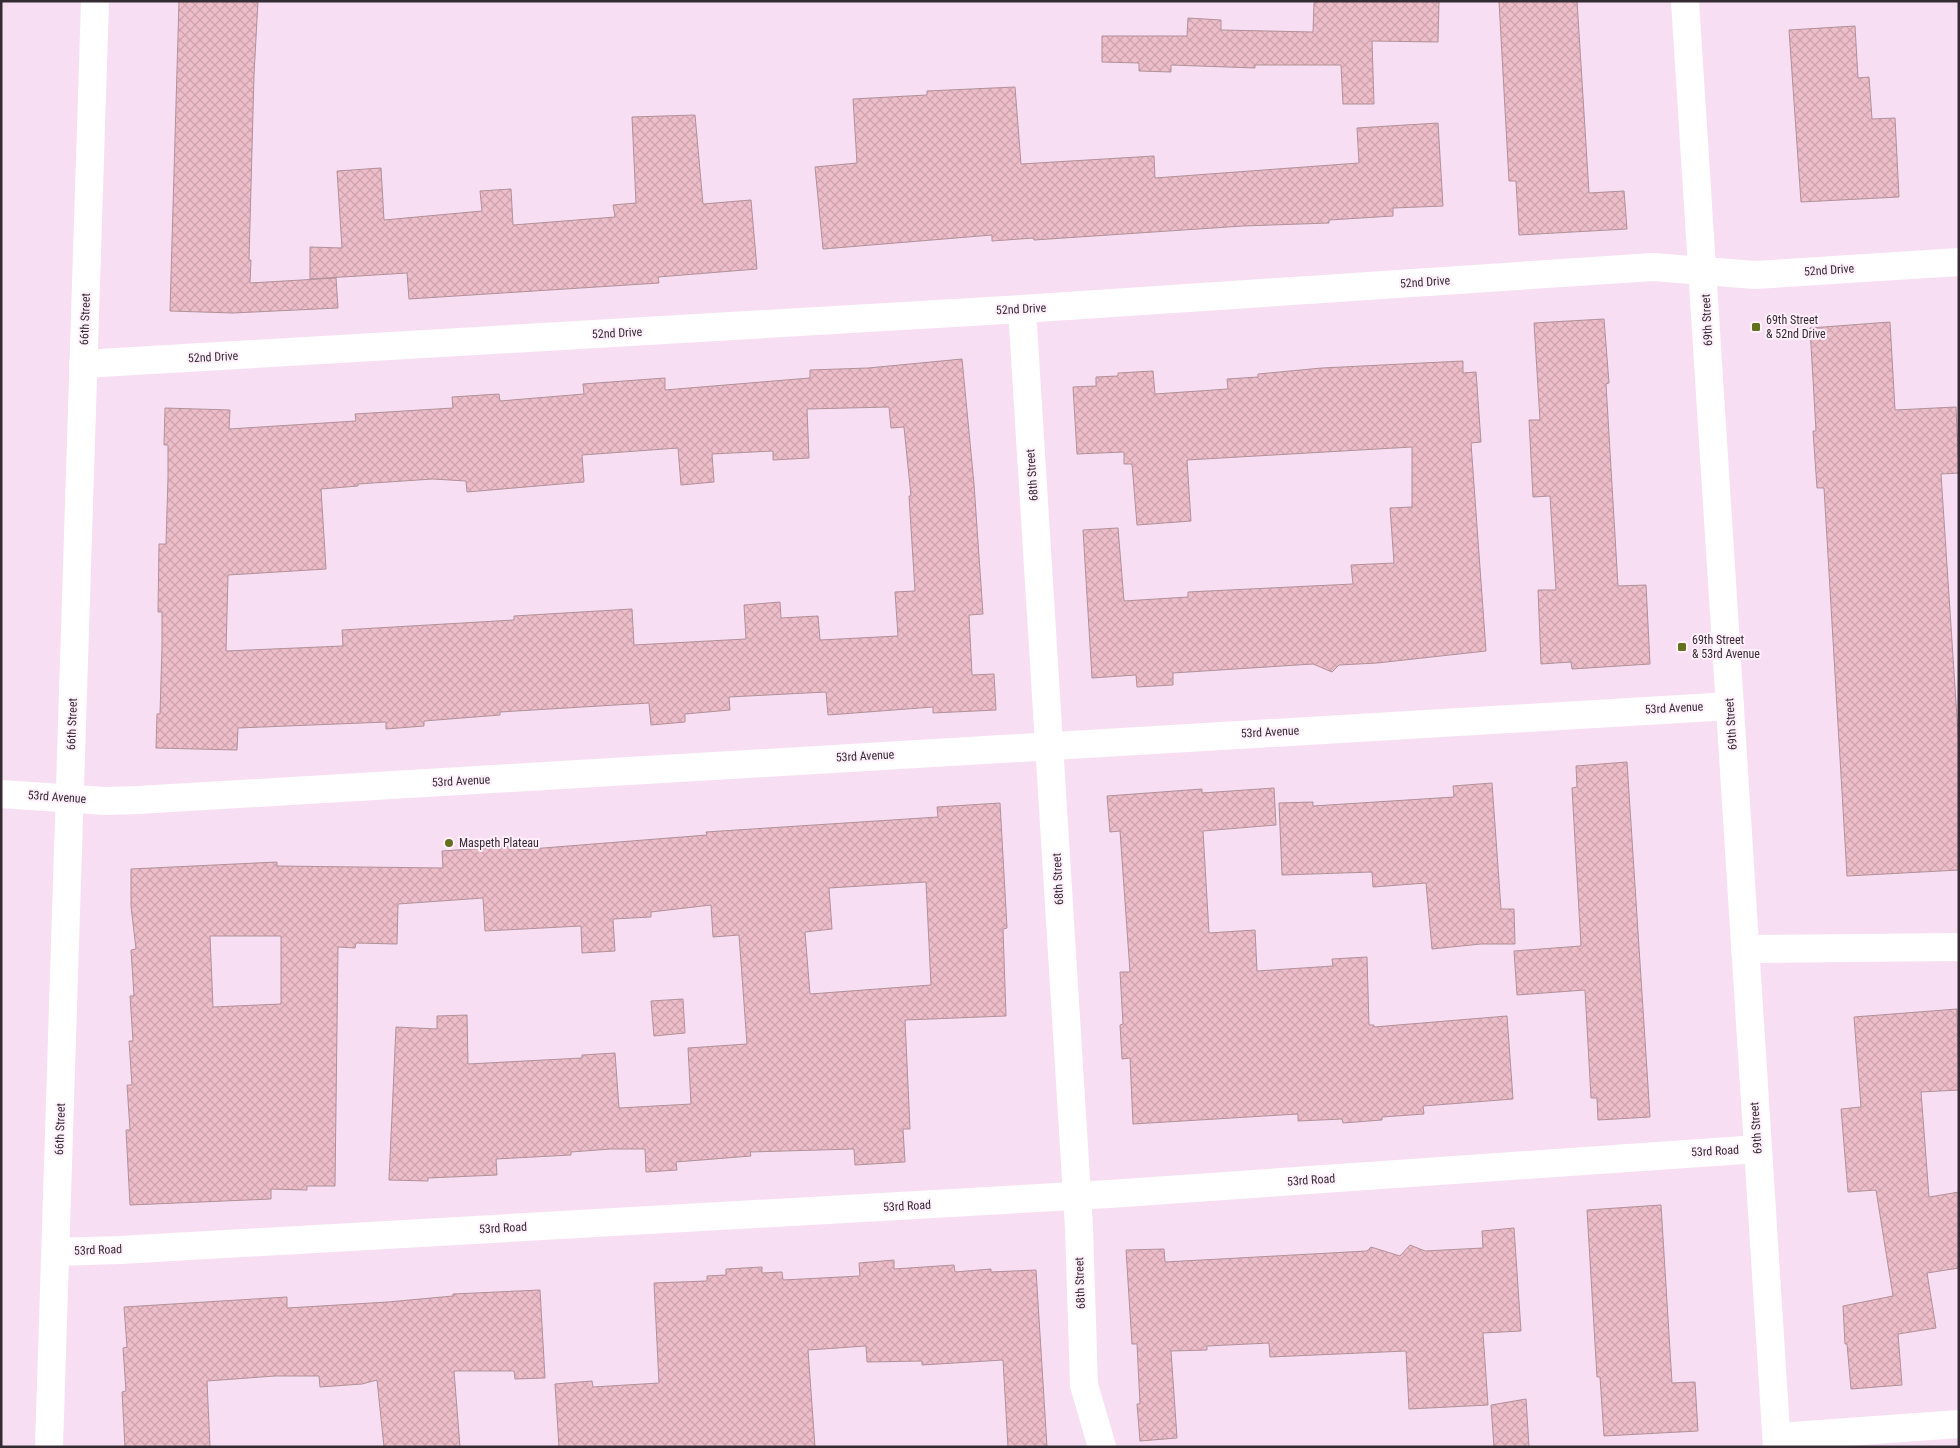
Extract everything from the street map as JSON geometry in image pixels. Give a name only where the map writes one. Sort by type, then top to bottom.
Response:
[{"type":"street","name":"66th Street","points":[[49,1447],[95,1]]},
{"type":"street","name":"69th Street","points":[[1685,1],[1704,272],[1777,1442]]},
{"type":"street","name":"52nd Drive","points":[[83,364],[1022,310],[1653,267],[1755,274],[1959,262]]},
{"type":"street","name":"68th Street","points":[[1022,310],[1077,1196],[1084,1385],[1102,1447]]},
{"type":"street","name":"53rd Avenue","points":[[1,794],[105,801],[138,800],[1730,706]]},
{"type":"street","points":[[1745,949],[1959,947]]},
{"type":"street","name":"53rd Road","points":[[56,1252],[120,1250],[1077,1196],[1758,1149]]},
{"type":"street","points":[[1777,1442],[1959,1424]]},
{"type":"building","points":[[179,1],[258,1],[254,75],[250,283],[336,278],[338,308],[233,313],[170,311]]},
{"type":"building","points":[[1318,1],[1439,1],[1438,42],[1372,41],[1374,104],[1343,104],[1341,65],[1255,65],[1255,68],[1171,65],[1171,72],[1139,71],[1139,63],[1102,62],[1102,36],[1187,36],[1188,18],[1221,20],[1221,30],[1313,32],[1314,3]]},
{"type":"building","points":[[1499,1],[1577,1],[1589,193],[1624,191],[1627,229],[1519,235],[1516,181],[1509,181]]},
{"type":"building","points":[[1855,26],[1858,78],[1869,77],[1872,119],[1895,118],[1899,197],[1801,202],[1789,30]]},
{"type":"building","points":[[1015,87],[1021,164],[1154,156],[1155,178],[1359,163],[1357,128],[1438,123],[1443,206],[1393,208],[1393,216],[1329,220],[1329,223],[1243,226],[1034,240],[1034,238],[992,241],[992,235],[823,249],[815,167],[857,163],[853,99],[927,95],[927,91]]},
{"type":"building","points":[[695,115],[703,204],[751,200],[757,269],[658,277],[659,283],[409,299],[407,273],[310,279],[310,247],[342,248],[337,171],[381,168],[384,220],[482,211],[480,191],[511,189],[513,225],[615,217],[613,205],[636,203],[632,117]]},
{"type":"building","points":[[1604,319],[1609,383],[1606,384],[1618,586],[1646,585],[1650,664],[1572,669],[1571,662],[1541,664],[1538,590],[1556,590],[1550,496],[1533,497],[1529,420],[1540,420],[1534,323]]},
{"type":"building","points":[[1890,322],[1895,410],[1956,407],[1959,473],[1941,474],[1959,748],[1959,870],[1847,876],[1824,488],[1817,488],[1813,431],[1816,431],[1810,328]]},
{"type":"building","points":[[962,359],[974,484],[983,614],[969,615],[972,675],[994,674],[996,710],[933,713],[933,707],[828,715],[826,692],[729,697],[730,710],[685,714],[685,722],[651,725],[649,703],[500,712],[500,715],[424,721],[424,726],[386,729],[386,722],[238,728],[237,750],[156,748],[157,714],[160,714],[162,647],[162,612],[158,612],[159,544],[166,544],[168,477],[168,445],[164,445],[165,408],[230,410],[229,429],[356,421],[355,414],[453,408],[452,397],[499,394],[500,401],[584,394],[583,384],[665,378],[665,390],[810,378],[810,370],[868,368]],"holes":[[[889,407],[891,428],[904,427],[911,496],[909,496],[915,591],[895,592],[898,636],[820,640],[818,616],[781,618],[780,602],[744,605],[746,639],[634,645],[632,609],[514,616],[514,620],[342,630],[343,646],[226,651],[228,575],[326,569],[321,489],[358,486],[358,484],[433,479],[466,481],[467,492],[584,482],[582,455],[678,448],[681,485],[714,482],[712,454],[773,451],[773,460],[809,458],[807,409]]]},
{"type":"building","points":[[1463,361],[1463,373],[1476,372],[1481,442],[1471,443],[1486,651],[1377,663],[1339,665],[1332,672],[1313,664],[1173,673],[1173,685],[1137,687],[1136,675],[1092,678],[1083,530],[1118,528],[1124,601],[1188,597],[1188,592],[1353,584],[1351,565],[1394,563],[1390,508],[1412,507],[1412,447],[1187,460],[1191,521],[1137,525],[1132,464],[1124,464],[1124,452],[1077,454],[1073,387],[1096,386],[1096,377],[1118,376],[1118,373],[1153,371],[1155,394],[1228,389],[1227,379],[1258,377],[1258,374],[1322,368]]},
{"type":"building","points":[[1627,762],[1650,1117],[1598,1120],[1597,1098],[1591,1098],[1585,990],[1517,995],[1514,951],[1581,946],[1572,788],[1577,787],[1576,766]]},
{"type":"building","points":[[1492,783],[1501,909],[1514,909],[1515,944],[1481,944],[1432,949],[1426,883],[1373,887],[1372,872],[1282,875],[1279,803],[1313,802],[1313,806],[1454,797],[1453,786]]},
{"type":"building","points":[[1274,788],[1276,825],[1203,831],[1209,933],[1255,930],[1257,971],[1333,966],[1332,959],[1367,957],[1369,1025],[1374,1025],[1374,1027],[1507,1016],[1513,1099],[1423,1106],[1424,1114],[1382,1117],[1382,1120],[1343,1123],[1342,1119],[1298,1121],[1298,1114],[1133,1124],[1130,1058],[1122,1059],[1120,1025],[1123,1024],[1120,972],[1130,972],[1120,831],[1110,832],[1107,796],[1202,789],[1202,793]]},
{"type":"building","points":[[1000,803],[1007,928],[1003,929],[1006,1016],[905,1020],[910,1129],[903,1129],[905,1162],[855,1165],[854,1149],[750,1152],[751,1156],[676,1162],[677,1170],[646,1172],[645,1149],[611,1149],[571,1152],[571,1155],[496,1159],[497,1175],[428,1178],[428,1181],[389,1180],[396,1027],[437,1029],[437,1016],[467,1015],[468,1064],[582,1058],[582,1055],[615,1053],[619,1108],[691,1104],[688,1048],[747,1044],[739,935],[713,937],[711,905],[651,912],[651,917],[613,919],[615,951],[582,953],[581,926],[485,931],[483,898],[398,904],[397,944],[356,943],[355,948],[338,947],[335,1186],[307,1186],[307,1190],[271,1189],[271,1199],[130,1205],[126,1130],[130,1130],[127,1085],[132,1085],[129,1041],[133,1041],[130,996],[134,996],[131,950],[136,949],[131,906],[131,869],[277,862],[277,866],[443,868],[442,851],[518,846],[518,850],[707,835],[706,832],[938,817],[937,807]],"holes":[[[926,882],[931,985],[810,994],[805,932],[832,929],[829,888]],[[210,936],[281,936],[281,1004],[213,1007]]]},
{"type":"building","points":[[683,999],[685,1033],[654,1036],[651,1001]]},
{"type":"building","points":[[1957,1009],[1959,1090],[1921,1092],[1929,1197],[1959,1192],[1959,1268],[1927,1273],[1936,1328],[1898,1334],[1902,1385],[1851,1389],[1847,1344],[1845,1344],[1843,1306],[1893,1296],[1876,1190],[1848,1192],[1841,1109],[1861,1107],[1854,1017]]},
{"type":"building","points":[[1661,1205],[1672,1383],[1695,1382],[1698,1431],[1604,1436],[1600,1377],[1597,1377],[1587,1210]]},
{"type":"building","points":[[1514,1228],[1521,1331],[1483,1333],[1488,1405],[1409,1409],[1406,1351],[1270,1357],[1269,1343],[1207,1346],[1207,1350],[1171,1351],[1177,1438],[1140,1441],[1137,1404],[1140,1404],[1137,1344],[1132,1344],[1126,1250],[1164,1249],[1165,1262],[1367,1251],[1371,1247],[1400,1256],[1410,1245],[1425,1251],[1483,1248],[1482,1231]]},
{"type":"building","points":[[894,1260],[894,1269],[954,1265],[955,1272],[991,1269],[991,1272],[1036,1270],[1047,1447],[1008,1447],[1003,1360],[922,1365],[922,1361],[867,1362],[866,1346],[808,1350],[815,1447],[559,1447],[555,1384],[592,1381],[593,1387],[659,1383],[654,1283],[707,1281],[707,1276],[726,1275],[726,1269],[762,1267],[762,1273],[782,1272],[783,1280],[860,1276],[859,1263]]},
{"type":"building","points":[[540,1290],[545,1378],[515,1379],[514,1371],[454,1371],[460,1447],[384,1447],[377,1380],[362,1384],[320,1387],[319,1376],[275,1376],[207,1381],[210,1447],[125,1447],[122,1392],[126,1391],[123,1348],[127,1347],[124,1307],[287,1297],[287,1308],[388,1302],[453,1296],[453,1294]]},
{"type":"building","points":[[1526,1399],[1529,1447],[1494,1447],[1491,1405]]},
{"type":"place","name":"69th Street & 52nd Drive","points":[[1756,327]]},
{"type":"place","name":"69th Street & 53rd Avenue","points":[[1682,647]]},
{"type":"place","name":"Maspeth Plateau","points":[[449,843]]}]
